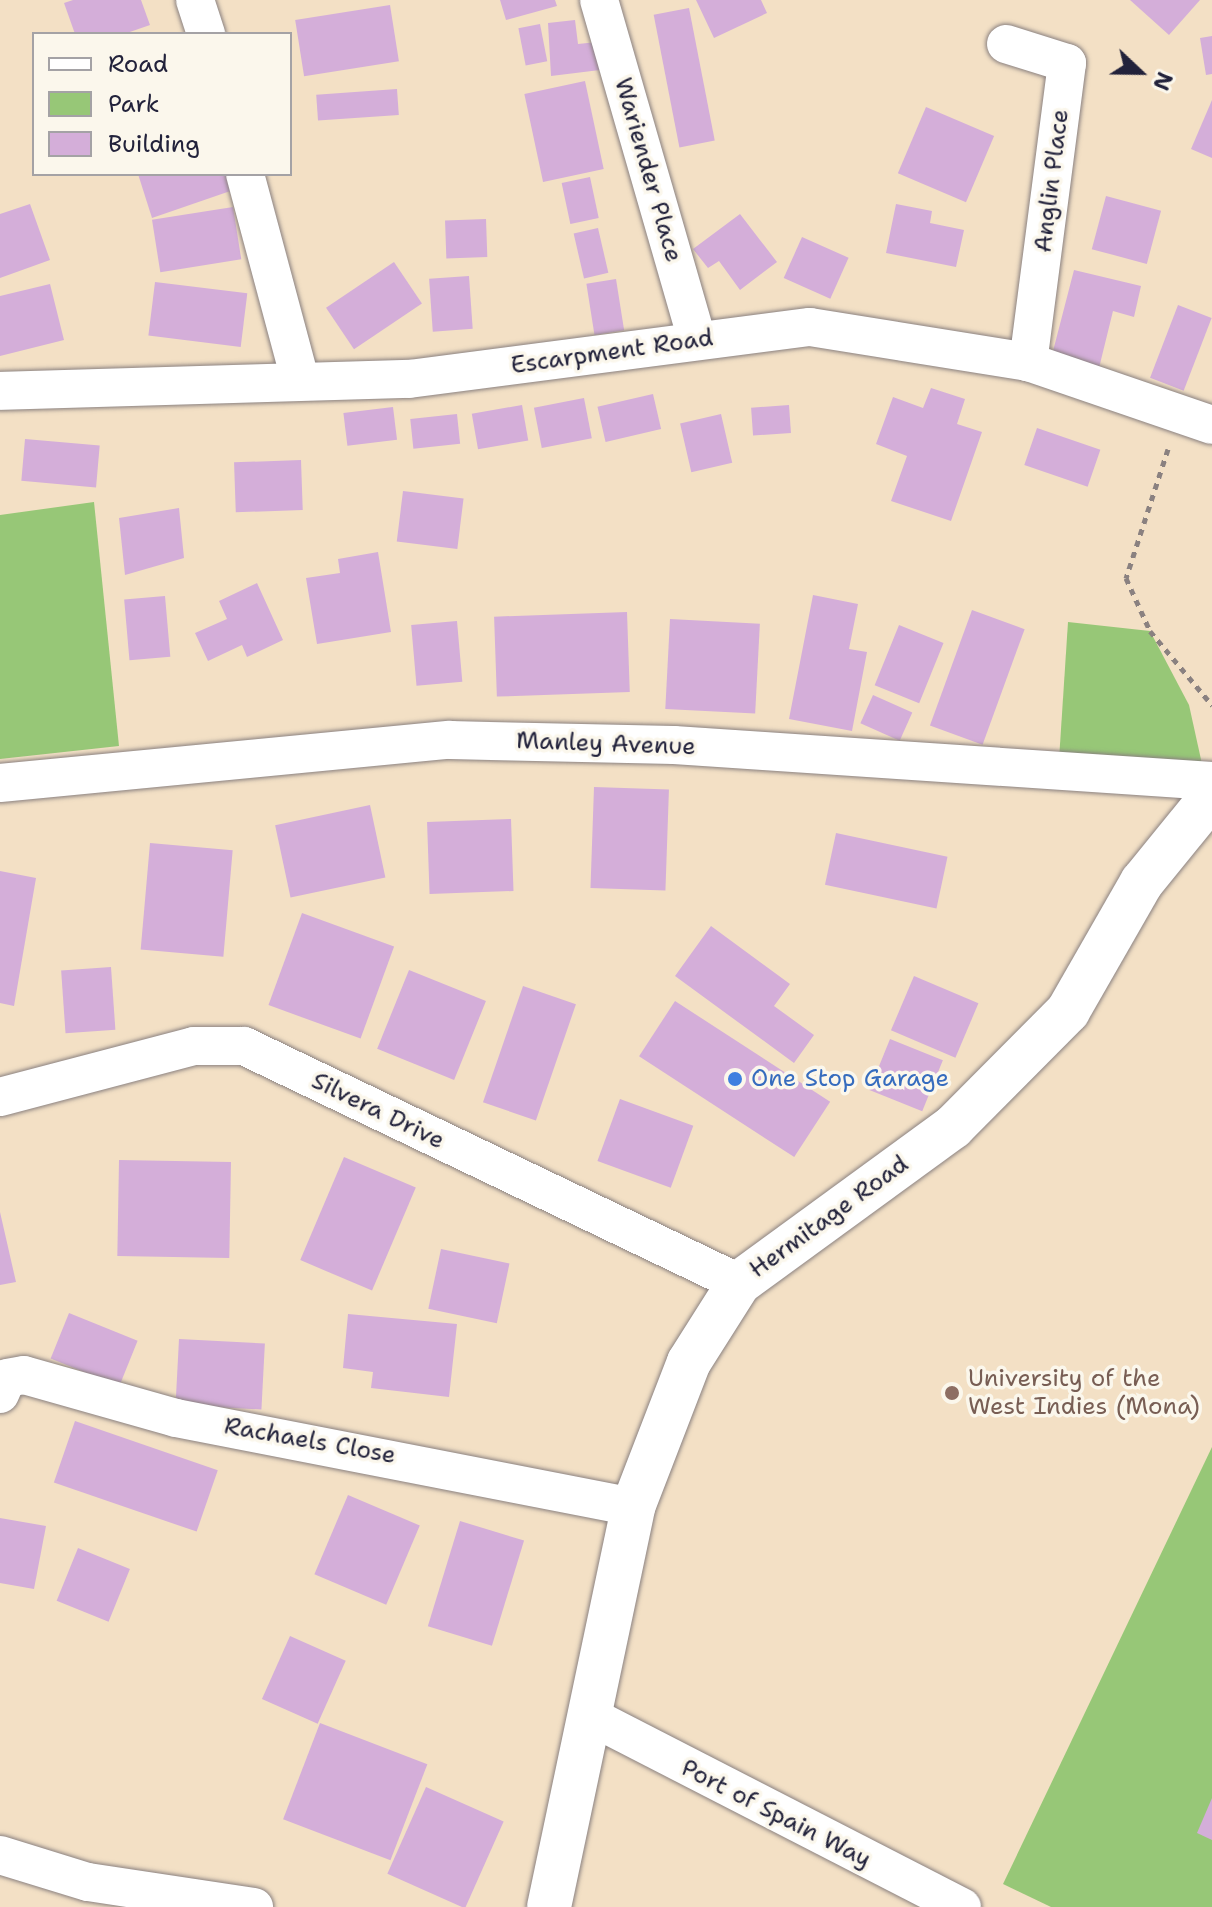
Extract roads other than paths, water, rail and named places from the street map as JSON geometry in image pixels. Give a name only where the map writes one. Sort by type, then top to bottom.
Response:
[{"type":"street","points":[[195,0],[205,32]]},
{"type":"street","name":"Wariender Place","points":[[599,0],[697,340]]},
{"type":"street","name":"Anglin Place","points":[[1006,44],[1067,63],[1028,362]]},
{"type":"street","points":[[246,176],[300,379]]},
{"type":"street","name":"Escarpment Road","points":[[0,391],[300,379],[409,379],[810,327],[1028,362],[1196,421]]},
{"type":"street","name":"Manley Avenue","points":[[0,783],[450,740],[674,745],[1212,781]]},
{"type":"street","name":"Hermitage Road","points":[[549,1907],[592,1717],[633,1507],[689,1362],[739,1283],[953,1127],[1068,1011],[1151,869],[1212,796]]},
{"type":"street","name":"Silvera Drive","points":[[0,1097],[194,1046],[244,1046],[739,1283]]},
{"type":"street","name":"Rachaels Close","points":[[0,1394],[7,1378],[24,1375],[176,1418],[633,1507]]},
{"type":"street","name":"Port of Spain Way","points":[[592,1717],[962,1907]]},
{"type":"street","points":[[0,1855],[88,1882],[254,1907]]},
{"type":"place","name":"One Stop Garage","points":[[735,1079]]},
{"type":"place","name":"University of the West Indies (Mona)","points":[[952,1393]]}]
